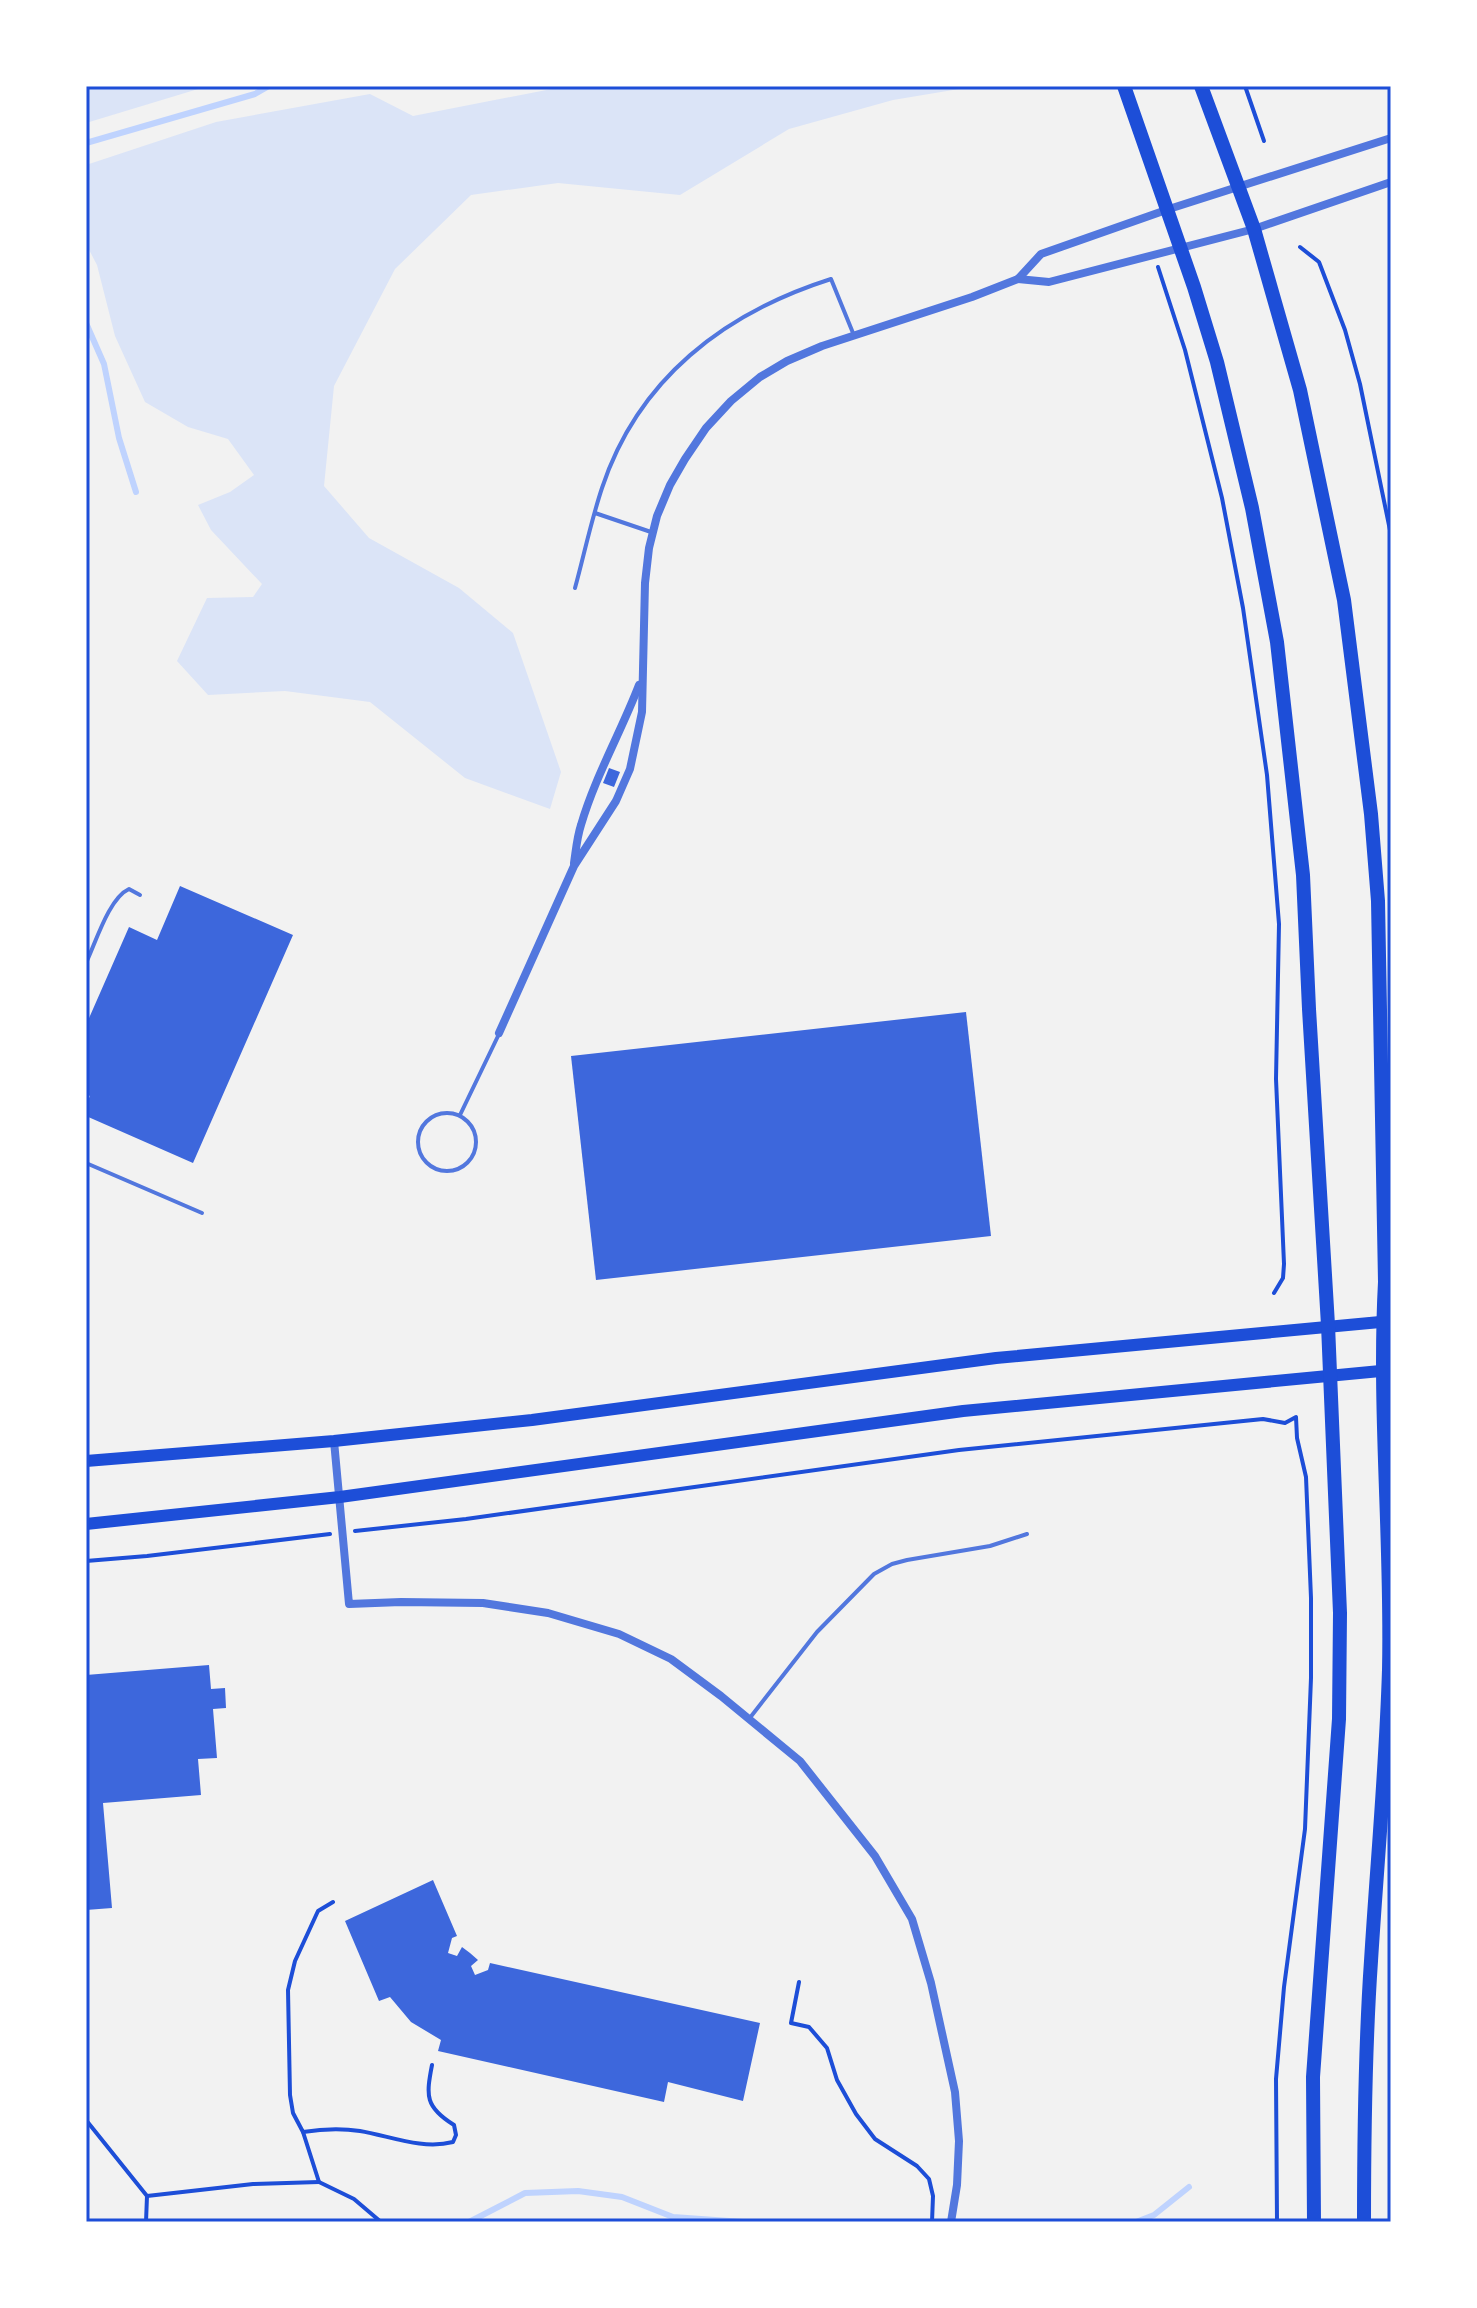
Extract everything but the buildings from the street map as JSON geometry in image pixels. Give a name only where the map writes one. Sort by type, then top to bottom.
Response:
[{"type":"main road","points":[[1124,86],[1182,247],[1217,362],[1249,493],[1277,642],[1303,875],[1328,1325],[1340,1613],[1330,1853],[1313,2077],[1314,2222]]},
{"type":"main road","points":[[1201,86],[1254,229],[1300,390],[1344,600],[1371,814],[1378,901],[1390,1597],[1389,1668],[1365,2098],[1364,2222]]},
{"type":"main road","points":[[86,1461],[334,1441],[532,1420],[996,1358],[1387,1321]]},
{"type":"main road","points":[[86,1524],[340,1497],[963,1411],[1387,1370]]},
{"type":"street","points":[[499,1033],[574,866],[616,801],[630,769],[642,712],[645,583],[657,516],[685,459],[706,428],[731,401],[760,377],[787,361],[1018,279],[1041,254],[1169,209],[1391,138]]},
{"type":"street","points":[[1018,279],[1049,282],[1254,229],[1391,182]]},
{"type":"street","points":[[574,866],[580,828],[591,796],[643,677]]},
{"type":"street","points":[[334,1441],[349,1604],[483,1603],[548,1613],[605,1629],[671,1659],[800,1761],[875,1856],[912,1919],[931,1983],[955,2092],[959,2141],[951,2222]]},
{"type":"lane","points":[[575,588],[603,486],[625,436],[643,405],[670,373],[703,343],[743,316],[794,291],[831,279],[854,336]]},
{"type":"lane","points":[[595,513],[653,532]]},
{"type":"lane","points":[[86,963],[112,903],[120,893],[129,889],[140,895]]},
{"type":"lane","points":[[460,1115],[499,1033]]},
{"type":"lane","points":[[451,1112],[460,1115],[474,1130],[477,1141],[475,1151],[461,1167],[438,1170],[425,1162],[420,1153],[418,1138],[421,1128],[439,1114],[451,1112]]},
{"type":"lane","points":[[86,1163],[202,1213]]},
{"type":"lane","points":[[749,1719],[817,1632],[874,1574],[907,1560],[990,1546],[1027,1534]]},
{"type":"path","points":[[1245,86],[1264,141]]},
{"type":"path","points":[[1300,247],[1319,262],[1345,330],[1366,412],[1391,535]]},
{"type":"path","points":[[1154,254],[1185,350],[1222,498],[1243,608],[1267,775],[1279,924],[1276,1079],[1284,1264],[1283,1278],[1274,1293]]},
{"type":"path","points":[[86,1561],[466,1519],[959,1450],[1263,1419],[1285,1423],[1296,1417],[1297,1438],[1306,1477],[1311,1678],[1305,1829],[1284,1987],[1276,2079],[1277,2222]]},
{"type":"path","points":[[319,2182],[303,2132],[293,2113],[290,2095],[288,1990],[295,1961],[318,1911],[333,1902]]},
{"type":"path","points":[[799,1982],[791,2023],[809,2027],[827,2048],[837,2080],[856,2114],[875,2139],[917,2166],[929,2179],[933,2196],[932,2222]]},
{"type":"path","points":[[303,2132],[329,2128],[441,2145],[453,2142],[456,2135],[454,2125],[440,2116],[429,2103],[432,2065]]},
{"type":"path","points":[[86,2120],[147,2196],[146,2222]]},
{"type":"path","points":[[147,2196],[253,2184],[319,2182],[354,2199],[381,2222]]},
{"type":"shaded area","points":[[86,86],[208,86],[86,123]]},
{"type":"shaded area","points":[[567,86],[977,86],[893,100],[789,129],[680,195],[558,183],[471,195],[395,269],[334,386],[324,486],[369,538],[459,588],[513,633],[561,772],[550,809],[465,778],[370,702],[285,691],[208,695],[177,661],[207,598],[253,597],[262,584],[211,530],[198,505],[230,492],[254,475],[228,439],[188,427],[145,402],[115,336],[97,265],[86,244],[86,165],[216,122],[370,94],[413,116]]},
{"type":"waterway","points":[[86,143],[255,94],[269,86]]},
{"type":"waterway","points":[[86,323],[104,364],[119,438],[136,492]]},
{"type":"waterway","points":[[1136,2222],[1154,2215],[1189,2187]]},
{"type":"waterway","points":[[469,2222],[525,2193],[578,2191],[622,2197],[673,2217],[743,2222]]}]
